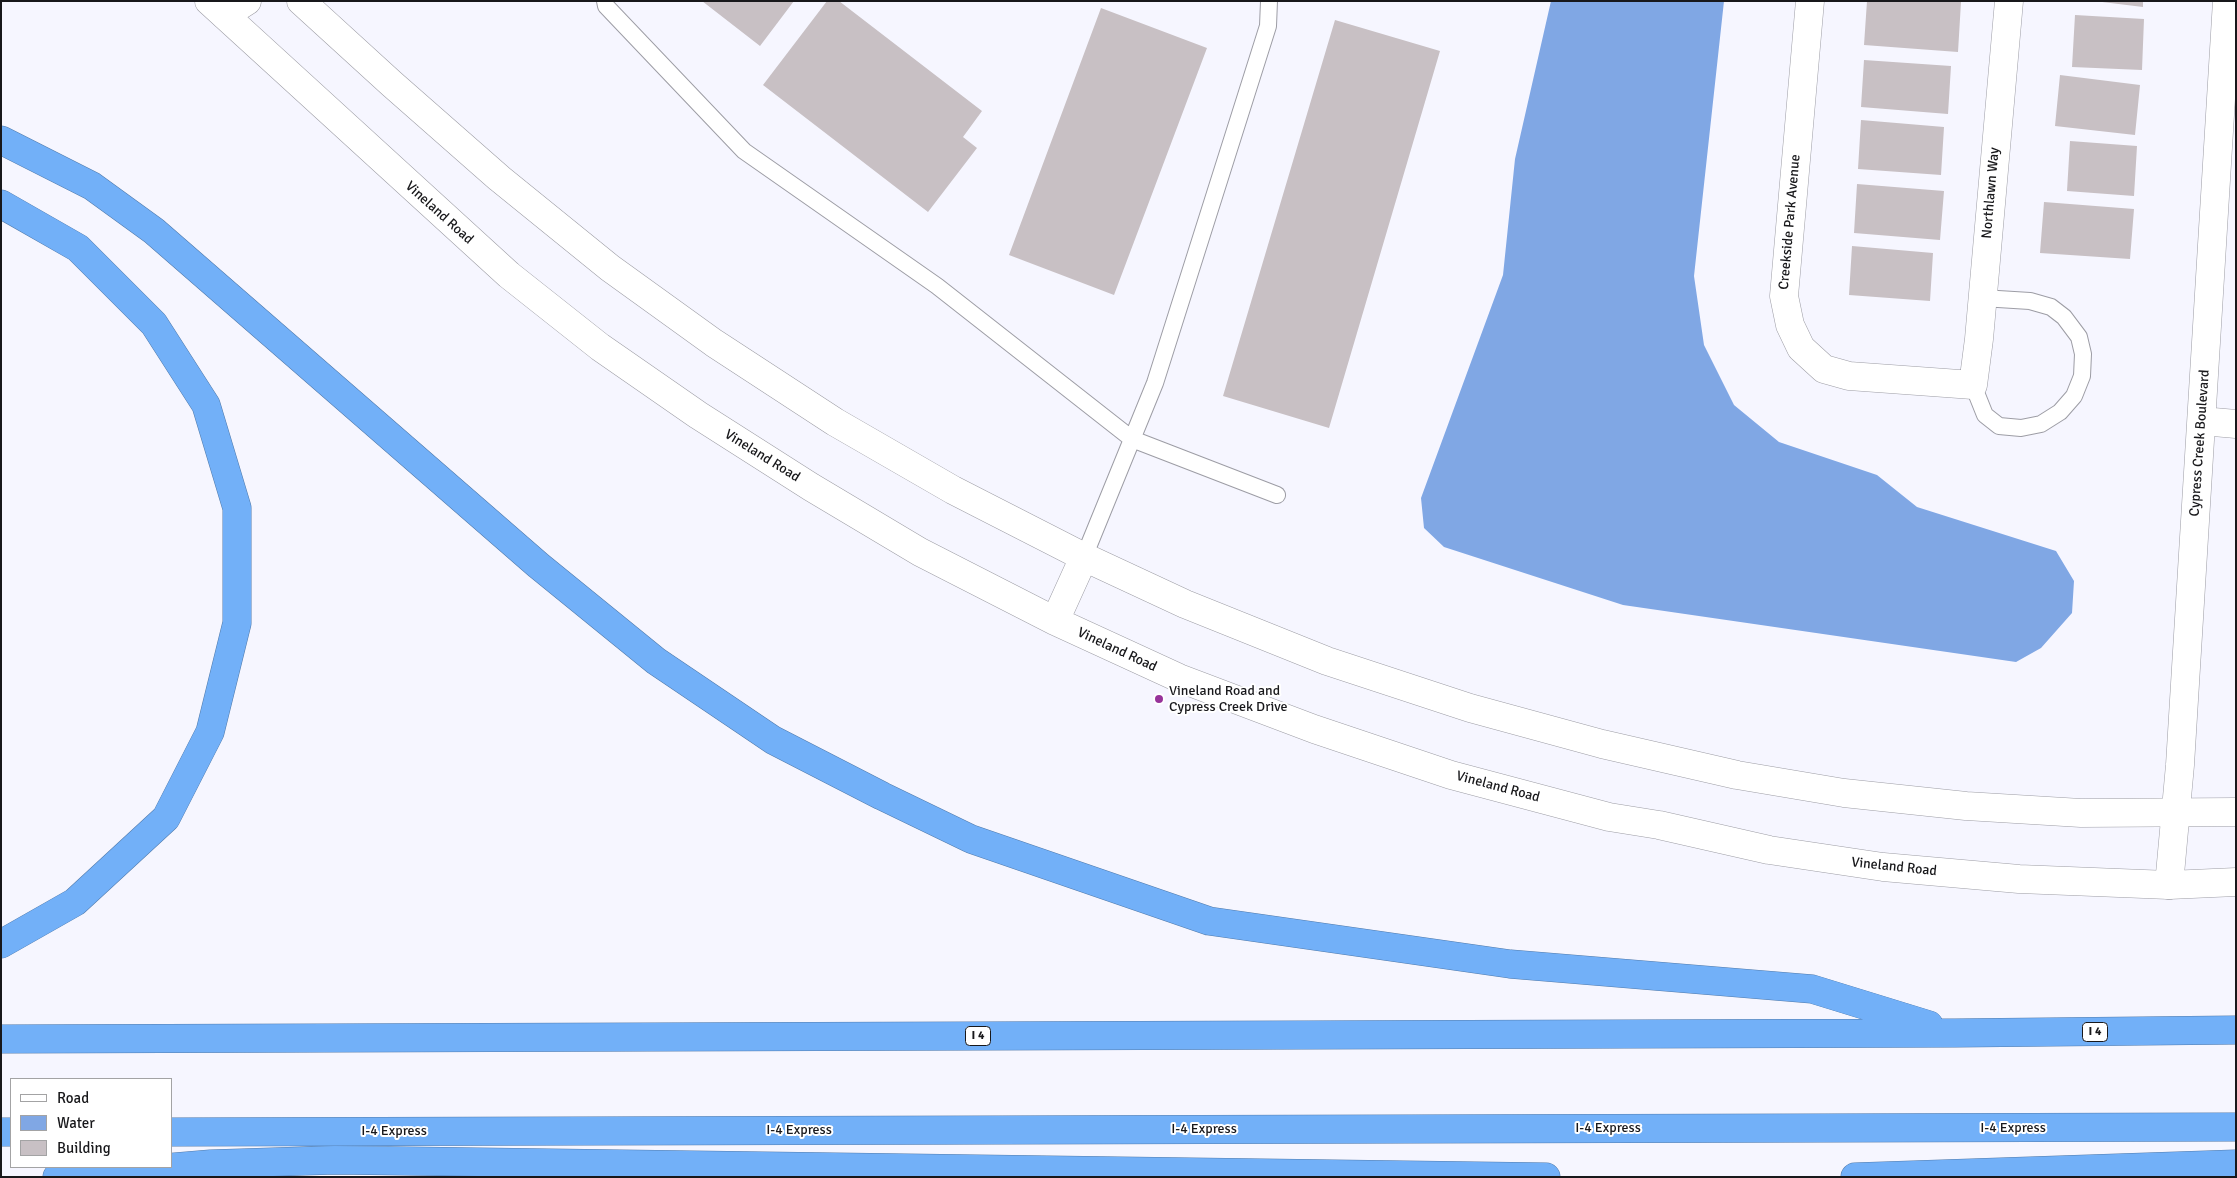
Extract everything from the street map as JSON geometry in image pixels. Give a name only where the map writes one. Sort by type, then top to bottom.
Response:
[{"type":"highway","points":[[1,140],[92,186],[154,231],[538,565],[656,661],[773,740],[882,796],[971,838],[1209,921],[1510,964],[1812,989],[1955,1033]]},
{"type":"highway","points":[[1,204],[78,248],[154,324],[206,404],[238,508],[237,622],[210,732],[166,818],[75,902],[1,944]]},
{"type":"highway","name":"I 4","points":[[1,1039],[1955,1033],[2236,1030]]},
{"type":"highway","name":"I-4 Express","points":[[172,1132],[2236,1127]]},
{"type":"highway","points":[[172,1167],[211,1164],[335,1160],[1546,1177]]},
{"type":"highway","points":[[1855,1177],[2236,1164]]},
{"type":"highway","points":[[57,1177],[164,1168]]},
{"type":"street","points":[[301,1],[499,178],[610,268],[714,343],[835,422],[953,490],[1084,557],[1185,604],[1327,661],[1470,708],[1602,744],[1737,774],[1844,793],[1976,807],[2081,813],[2176,814],[2236,812]]},
{"type":"street","name":"Creekside Park Avenue","points":[[1810,1],[1784,296],[1790,325],[1802,348],[1824,369],[1849,376],[1973,385]]},
{"type":"street","name":"Northlawn Way","points":[[1973,385],[1979,339],[2009,1]]},
{"type":"street","name":"Cypress Creek Boulevard","points":[[2169,885],[2176,814],[2202,421],[2227,1]]},
{"type":"street","name":"Vineland Road","points":[[227,5],[508,275],[600,347],[698,415],[811,487],[920,552],[1055,621],[1179,678],[1314,729],[1451,775],[1609,817],[1659,825],[1770,850],[1883,867],[2019,879],[2169,885],[2236,882]]},
{"type":"street","points":[[2202,421],[2236,424]]},
{"type":"street","points":[[1055,621],[1084,557]]},
{"type":"lane","points":[[605,1],[606,6],[744,151],[937,286],[1132,439],[1277,495]]},
{"type":"lane","points":[[1084,557],[1155,383],[1268,26],[1269,1]]},
{"type":"lane","points":[[1973,385],[1985,415],[1999,426],[2020,428],[2042,424],[2060,412],[2074,396],[2082,376],[2083,354],[2079,337],[2064,317],[2051,307],[2030,301],[1982,298]]},
{"type":"water","points":[[1551,1],[1724,1],[1694,276],[1704,345],[1734,405],[1779,442],[1877,475],[1917,507],[2056,551],[2074,581],[2072,613],[2041,648],[2016,662],[1623,605],[1444,547],[1424,528],[1421,498],[1503,275],[1515,159]]},
{"type":"building","points":[[702,1],[794,1],[760,46]]},
{"type":"building","points":[[827,1],[839,1],[982,111],[963,137],[977,148],[928,212],[763,85]]},
{"type":"building","points":[[1867,1],[1961,2],[1958,52],[1864,45]]},
{"type":"building","points":[[2094,1],[2143,1],[2143,7]]},
{"type":"building","points":[[1101,8],[1207,48],[1114,295],[1009,255]]},
{"type":"building","points":[[2075,15],[2144,19],[2142,70],[2072,67]]},
{"type":"building","points":[[1335,20],[1440,51],[1329,428],[1223,396]]},
{"type":"building","points":[[1864,60],[1951,66],[1948,114],[1861,107]]},
{"type":"building","points":[[2060,75],[2140,85],[2135,135],[2055,126]]},
{"type":"building","points":[[1861,120],[1944,127],[1941,175],[1858,169]]},
{"type":"building","points":[[2070,141],[2137,146],[2134,196],[2067,191]]},
{"type":"building","points":[[1857,184],[1944,191],[1940,240],[1854,233]]},
{"type":"building","points":[[2044,202],[2134,209],[2130,259],[2040,253]]},
{"type":"building","points":[[1852,246],[1933,253],[1930,301],[1849,295]]},
{"type":"place","name":"Vineland Road and Cypress Creek Drive","points":[[1159,699]]}]
